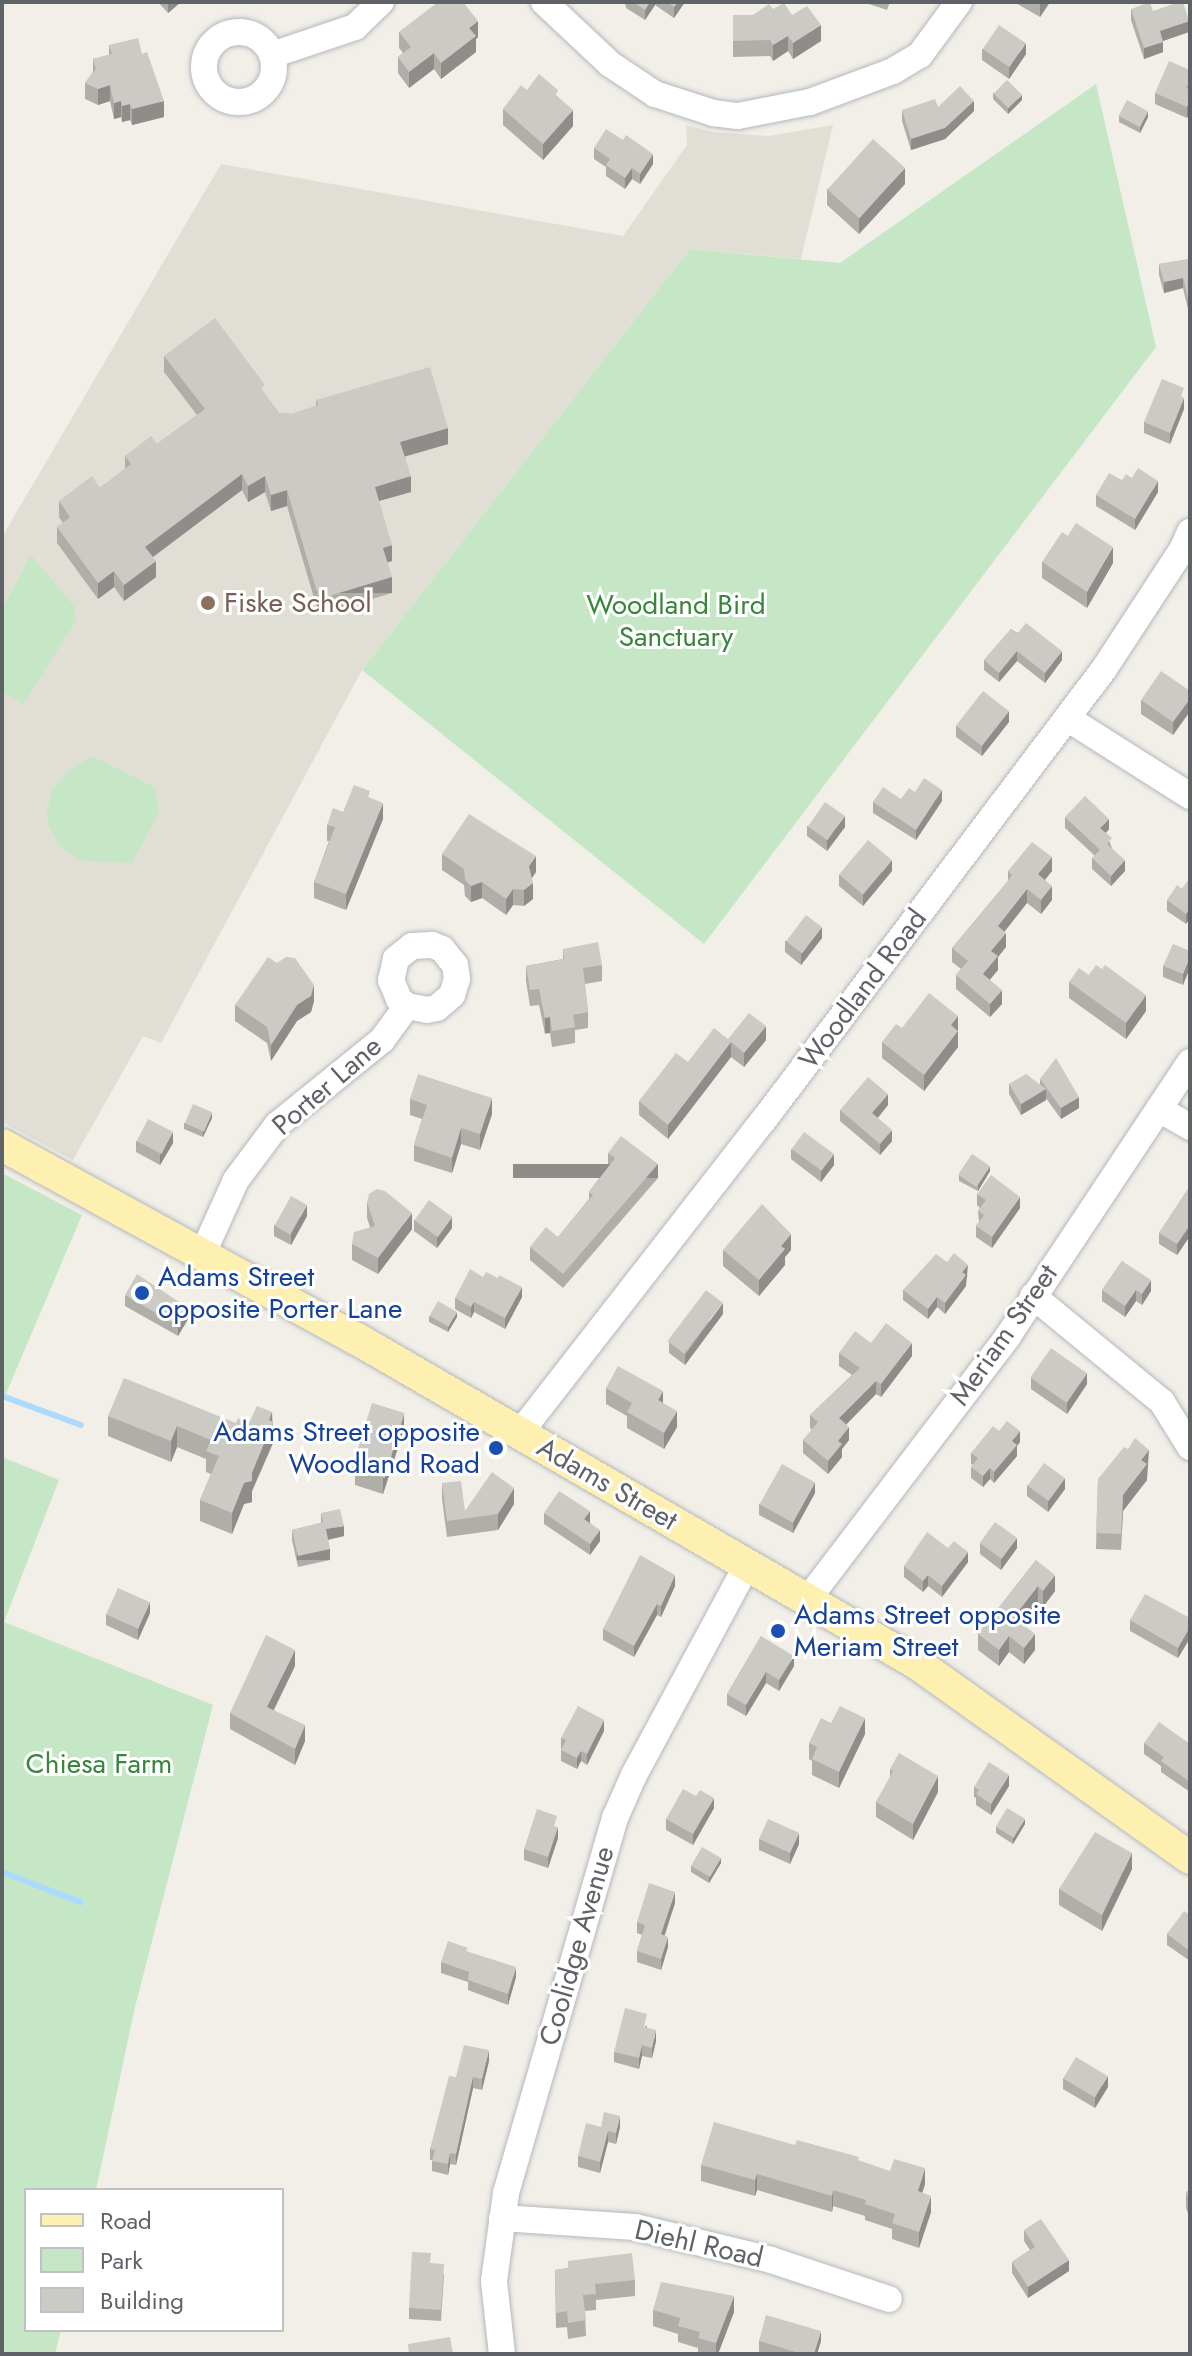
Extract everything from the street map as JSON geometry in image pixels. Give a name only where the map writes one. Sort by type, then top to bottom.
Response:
[{"type":"main road","name":"Adams Street","points":[[2,1145],[203,1253],[918,1664],[1190,1858]]},
{"type":"street","points":[[272,55],[346,31],[363,21],[381,2]]},
{"type":"street","points":[[544,2],[610,64],[655,94],[713,113],[738,116],[810,102],[893,71],[920,55],[959,2]]},
{"type":"street","name":"Woodland Road","points":[[519,1434],[790,1085],[1067,718],[1137,621],[1190,532]]},
{"type":"street","points":[[1067,718],[1190,796]]},
{"type":"street","name":"Porter Lane","points":[[203,1253],[236,1180],[277,1125],[382,1040],[407,1006]]},
{"type":"street","name":"Meriam Street","points":[[808,1599],[1008,1336],[1190,1062]]},
{"type":"street","points":[[1159,1109],[1190,1127]]},
{"type":"street","points":[[1033,1296],[1162,1402],[1190,1447]]},
{"type":"street","name":"Coolidge Avenue","points":[[502,2354],[494,2281],[511,2172],[615,1818],[634,1775],[747,1565]]},
{"type":"street","name":"Diehl Road","points":[[502,2218],[635,2227],[771,2260],[889,2299]]},
{"type":"shaded area","name":"Fiske School","points":[[686,125],[713,132],[769,136],[833,125],[801,259],[690,249],[362,670],[161,1043],[143,1036],[73,1160],[2,1122],[2,537],[221,164],[623,236],[687,145]]},
{"type":"green space","name":"Woodland Bird Sanctuary","points":[[1096,84],[1156,347],[704,944],[362,670],[690,249],[840,263]]},
{"type":"green space","points":[[31,555],[74,606],[76,621],[23,704],[2,692],[2,610]]},
{"type":"green space","points":[[93,756],[155,787],[159,812],[132,863],[83,861],[60,847],[48,825],[47,811],[53,788],[72,768]]},
{"type":"green space","points":[[2,1173],[82,1215],[2,1403]]},
{"type":"green space","name":"Chiesa Farm","points":[[2,1457],[59,1480],[4,1622],[213,1705],[135,2007],[96,2188],[24,2188],[24,2332],[60,2332],[55,2354],[2,2354]]},
{"type":"building","points":[[438,2],[463,2],[478,21],[469,28],[476,36],[441,63],[434,53],[409,72],[398,57],[411,47],[399,32]]},
{"type":"building","points":[[633,2],[650,2],[645,10]]},
{"type":"building","points":[[1150,2],[1153,11],[1183,2],[1189,21],[1160,31],[1163,42],[1144,48],[1131,9]]},
{"type":"building","points":[[784,3],[792,15],[807,6],[821,25],[793,43],[788,36],[773,45],[770,40],[733,41],[733,15],[753,15],[769,4],[773,9]]},
{"type":"building","points":[[999,25],[1026,43],[1009,67],[983,49]]},
{"type":"building","points":[[138,38],[142,54],[147,52],[164,101],[132,109],[130,104],[122,106],[121,101],[114,103],[110,85],[98,89],[85,83],[96,69],[93,59],[112,54],[109,45]]},
{"type":"building","points":[[1169,61],[1190,70],[1186,88],[1190,90],[1187,107],[1155,93]]},
{"type":"building","points":[[539,74],[558,90],[556,95],[573,110],[543,144],[503,109],[521,85],[527,90]]},
{"type":"building","points":[[1007,80],[1022,95],[1008,108],[994,93]]},
{"type":"building","points":[[960,86],[974,101],[945,128],[911,139],[902,110],[935,99],[938,107]]},
{"type":"building","points":[[1127,100],[1148,111],[1140,127],[1119,116]]},
{"type":"building","points":[[606,129],[623,140],[626,135],[653,154],[640,174],[632,168],[625,178],[606,165],[610,159],[594,148]]},
{"type":"building","points":[[873,139],[905,168],[859,218],[827,190]]},
{"type":"building","points":[[1190,259],[1188,298],[1183,278],[1164,282],[1159,264]]},
{"type":"building","points":[[215,318],[265,385],[261,388],[279,413],[292,414],[318,405],[316,400],[430,367],[448,428],[400,442],[411,476],[375,487],[392,545],[383,548],[392,577],[319,599],[287,490],[271,495],[265,476],[248,486],[242,474],[145,547],[156,561],[124,585],[114,571],[98,583],[57,527],[70,517],[59,501],[92,476],[100,488],[131,464],[125,456],[151,436],[157,444],[205,409],[164,356]]},
{"type":"building","points":[[1162,379],[1184,388],[1181,396],[1184,398],[1170,433],[1144,422]]},
{"type":"building","points":[[1138,468],[1158,481],[1135,519],[1096,495],[1109,473],[1122,480],[1126,474],[1132,478]]},
{"type":"building","points":[[1076,523],[1113,547],[1087,592],[1042,562],[1062,532],[1068,536]]},
{"type":"building","points":[[1026,623],[1062,651],[1045,673],[1017,651],[999,673],[984,660],[1011,629],[1017,634]]},
{"type":"building","points":[[1161,671],[1190,691],[1190,699],[1173,722],[1141,700]]},
{"type":"building","points":[[983,691],[1009,711],[982,746],[956,726]]},
{"type":"building","points":[[924,778],[942,790],[916,830],[873,802],[883,787],[901,799],[909,788],[915,792]]},
{"type":"building","points":[[354,785],[370,791],[368,797],[383,803],[346,894],[314,882],[335,827],[327,825],[333,808],[343,812]]},
{"type":"building","points":[[1085,796],[1109,819],[1100,828],[1112,838],[1107,844],[1125,860],[1111,876],[1092,858],[1100,850],[1065,817]]},
{"type":"building","points":[[825,802],[845,816],[827,840],[808,827]]},
{"type":"building","points":[[469,814],[536,856],[529,866],[533,883],[524,890],[513,889],[506,899],[482,882],[471,886],[465,880],[464,869],[442,854]]},
{"type":"building","points":[[868,840],[892,860],[863,894],[839,874]]},
{"type":"building","points":[[1032,842],[1052,857],[1038,874],[1052,886],[1041,900],[1027,889],[998,926],[1006,933],[991,951],[998,956],[983,974],[1002,990],[990,1004],[956,975],[968,961],[952,948],[1000,891],[1012,875],[1008,871]]},
{"type":"building","points":[[1190,878],[1190,908],[1186,914],[1167,900],[1177,885],[1182,889]]},
{"type":"building","points":[[806,915],[822,927],[802,953],[786,941]]},
{"type":"building","points":[[598,942],[602,965],[583,968],[588,1012],[573,1015],[575,1027],[552,1031],[550,1017],[545,1018],[539,989],[530,990],[526,966],[564,959],[563,949]]},
{"type":"building","points":[[1173,944],[1190,951],[1183,974],[1163,966]]},
{"type":"building","points":[[268,957],[277,963],[286,957],[295,958],[314,985],[311,996],[297,1005],[271,1045],[267,1027],[235,1005]]},
{"type":"building","points":[[1096,965],[1102,969],[1105,965],[1146,995],[1126,1023],[1069,982],[1079,968],[1089,975]]},
{"type":"building","points":[[929,993],[958,1016],[951,1025],[958,1031],[924,1075],[882,1042],[896,1024],[902,1028]]},
{"type":"building","points":[[749,1013],[766,1026],[744,1053],[731,1042],[668,1125],[639,1101],[676,1053],[688,1062],[714,1028],[728,1039]]},
{"type":"building","points":[[1056,1058],[1079,1097],[1061,1108],[1040,1079]]},
{"type":"building","points":[[418,1074],[492,1098],[480,1134],[461,1128],[452,1158],[414,1145],[427,1105],[410,1099]]},
{"type":"building","points":[[1026,1074],[1046,1089],[1021,1104],[1009,1084]]},
{"type":"building","points":[[868,1077],[888,1094],[872,1113],[892,1130],[880,1144],[840,1110]]},
{"type":"building","points":[[193,1104],[212,1112],[204,1132],[185,1123]]},
{"type":"building","points":[[148,1119],[173,1132],[162,1154],[137,1141]]},
{"type":"building","points":[[804,1132],[834,1154],[822,1171],[792,1149]]},
{"type":"building","points":[[621,1136],[658,1164],[563,1274],[530,1247],[546,1227],[558,1237],[593,1195],[589,1192],[615,1158],[608,1153]]},
{"type":"building","points":[[972,1154],[990,1166],[976,1187],[958,1175]]},
{"type":"building","points":[[991,1175],[1020,1197],[992,1237],[976,1226],[984,1215],[978,1211],[986,1200],[977,1194]]},
{"type":"building","points":[[1190,1186],[1190,1225],[1177,1244],[1159,1233]]},
{"type":"building","points":[[377,1189],[385,1191],[412,1213],[378,1258],[352,1244],[354,1232],[375,1226],[367,1202],[369,1194]]},
{"type":"building","points":[[291,1196],[307,1205],[290,1234],[275,1226]]},
{"type":"building","points":[[429,1200],[452,1217],[438,1237],[414,1220]]},
{"type":"building","points":[[762,1204],[791,1234],[781,1246],[785,1249],[759,1280],[723,1250]]},
{"type":"building","points":[[954,1253],[968,1265],[962,1272],[966,1275],[945,1303],[937,1297],[928,1309],[903,1290],[936,1254],[947,1262]]},
{"type":"building","points":[[1122,1261],[1151,1280],[1142,1294],[1136,1290],[1125,1306],[1102,1290]]},
{"type":"building","points":[[470,1269],[483,1277],[486,1272],[498,1278],[499,1275],[522,1287],[505,1318],[474,1302],[471,1307],[455,1298]]},
{"type":"building","points":[[137,1274],[188,1308],[178,1326],[125,1295]]},
{"type":"building","points":[[706,1290],[723,1303],[684,1354],[667,1341]]},
{"type":"building","points":[[438,1301],[457,1312],[449,1327],[430,1316]]},
{"type":"building","points":[[886,1323],[912,1343],[881,1384],[876,1381],[839,1418],[849,1427],[838,1441],[842,1444],[828,1461],[803,1440],[818,1422],[810,1415],[860,1368],[839,1353],[855,1331],[871,1343]]},
{"type":"building","points":[[1051,1348],[1087,1373],[1066,1403],[1030,1377]]},
{"type":"building","points":[[618,1366],[663,1391],[658,1400],[677,1411],[664,1433],[627,1412],[632,1403],[606,1388]]},
{"type":"building","points":[[124,1378],[236,1423],[238,1418],[249,1423],[257,1406],[272,1412],[269,1420],[273,1422],[252,1473],[252,1481],[244,1483],[232,1513],[200,1500],[219,1456],[206,1451],[211,1440],[177,1426],[171,1441],[108,1416]]},
{"type":"building","points":[[372,1403],[405,1413],[385,1478],[352,1468]]},
{"type":"building","points":[[1007,1421],[1020,1431],[1012,1441],[1017,1445],[994,1472],[990,1468],[983,1476],[971,1467],[978,1458],[971,1453],[993,1426],[999,1431]]},
{"type":"building","points":[[1135,1438],[1149,1450],[1141,1460],[1147,1464],[1123,1495],[1121,1534],[1096,1533],[1098,1479]]},
{"type":"building","points":[[1044,1463],[1065,1478],[1049,1501],[1028,1486]]},
{"type":"building","points":[[782,1464],[815,1482],[793,1523],[760,1504]]},
{"type":"building","points":[[492,1472],[514,1488],[498,1514],[447,1521],[442,1483],[461,1481],[465,1511]]},
{"type":"building","points":[[559,1491],[590,1511],[584,1519],[600,1530],[590,1544],[544,1513]]},
{"type":"building","points":[[340,1509],[344,1526],[326,1529],[330,1549],[298,1556],[292,1530],[323,1522],[321,1513]]},
{"type":"building","points":[[995,1522],[1017,1538],[1002,1559],[980,1543]]},
{"type":"building","points":[[927,1532],[948,1548],[954,1541],[968,1552],[942,1586],[928,1575],[923,1581],[904,1566]]},
{"type":"building","points":[[640,1555],[675,1575],[661,1606],[657,1604],[634,1646],[603,1629]]},
{"type":"building","points":[[1036,1560],[1055,1575],[1043,1591],[1038,1586],[1014,1617],[1035,1634],[1024,1648],[1009,1636],[999,1650],[978,1634]]},
{"type":"building","points":[[118,1588],[150,1602],[138,1629],[106,1614]]},
{"type":"building","points":[[1145,1594],[1190,1618],[1190,1627],[1178,1648],[1130,1620]]},
{"type":"building","points":[[266,1635],[295,1650],[267,1707],[305,1725],[295,1749],[230,1713]]},
{"type":"building","points":[[761,1636],[794,1656],[779,1680],[766,1672],[746,1705],[727,1694]]},
{"type":"building","points":[[578,1706],[604,1720],[587,1754],[581,1751],[577,1758],[561,1750],[566,1740],[561,1738]]},
{"type":"building","points":[[840,1706],[865,1718],[839,1772],[812,1759],[817,1747],[809,1743],[821,1718],[831,1723]]},
{"type":"building","points":[[1159,1722],[1190,1744],[1190,1782],[1161,1761],[1164,1757],[1144,1743]]},
{"type":"building","points":[[899,1753],[938,1776],[913,1824],[876,1802]]},
{"type":"building","points":[[989,1762],[1009,1775],[991,1804],[976,1794],[979,1790],[974,1787]]},
{"type":"building","points":[[683,1789],[696,1796],[700,1790],[714,1798],[693,1834],[666,1819]]},
{"type":"building","points":[[1007,1808],[1025,1819],[1014,1838],[996,1827]]},
{"type":"building","points":[[537,1809],[557,1816],[554,1826],[558,1827],[548,1857],[524,1849]]},
{"type":"building","points":[[768,1819],[799,1833],[790,1853],[759,1839]]},
{"type":"building","points":[[1095,1832],[1132,1853],[1102,1915],[1059,1889]]},
{"type":"building","points":[[702,1847],[721,1858],[710,1877],[691,1866]]},
{"type":"building","points":[[649,1883],[675,1892],[661,1934],[668,1937],[661,1959],[637,1951],[645,1925],[637,1922]]},
{"type":"building","points":[[1184,1911],[1190,1915],[1190,1951],[1167,1934]]},
{"type":"building","points":[[448,1941],[468,1948],[466,1951],[516,1967],[508,1994],[468,1980],[469,1972],[441,1962]]},
{"type":"building","points":[[625,2008],[647,2014],[644,2027],[656,2030],[652,2048],[642,2045],[639,2058],[614,2052]]},
{"type":"building","points":[[464,2045],[489,2050],[482,2079],[473,2077],[456,2154],[450,2153],[448,2164],[432,2161],[435,2150],[430,2149],[449,2076],[456,2077]]},
{"type":"building","points":[[1076,2057],[1108,2076],[1095,2097],[1063,2078]]},
{"type":"building","points":[[604,2112],[620,2116],[616,2133],[608,2131],[600,2162],[578,2156],[586,2123],[601,2127]]},
{"type":"building","points":[[714,2122],[795,2145],[797,2140],[859,2157],[858,2160],[890,2171],[894,2159],[925,2168],[918,2191],[931,2196],[919,2232],[892,2223],[895,2214],[865,2204],[866,2200],[833,2190],[832,2196],[757,2174],[755,2180],[701,2165]]},
{"type":"building","points":[[1041,2219],[1069,2260],[1028,2287],[1012,2262],[1035,2247],[1024,2230]]},
{"type":"building","points":[[412,2252],[431,2253],[430,2263],[444,2264],[441,2310],[409,2308]]},
{"type":"building","points":[[632,2253],[635,2280],[595,2284],[596,2294],[583,2295],[586,2320],[568,2323],[567,2311],[556,2313],[555,2270],[568,2268],[568,2261]]},
{"type":"building","points":[[661,2282],[734,2296],[716,2343],[698,2338],[700,2332],[678,2326],[680,2318],[653,2310]]},
{"type":"building","points":[[766,2315],[821,2331],[814,2354],[802,2354],[759,2341]]},
{"type":"building","points":[[450,2337],[453,2354],[409,2354],[408,2344]]},
{"type":"waterway","points":[[2,1396],[81,1425]]},
{"type":"waterway","points":[[2,1872],[80,1902]]},
{"type":"place","name":"Fiske School","points":[[208,603]]},
{"type":"place","name":"Adams Street opposite Porter Lane","points":[[142,1293]]},
{"type":"place","name":"Adams Street opposite Woodland Road","points":[[496,1448]]},
{"type":"place","name":"Adams Street opposite Meriam Street","points":[[778,1631]]}]
